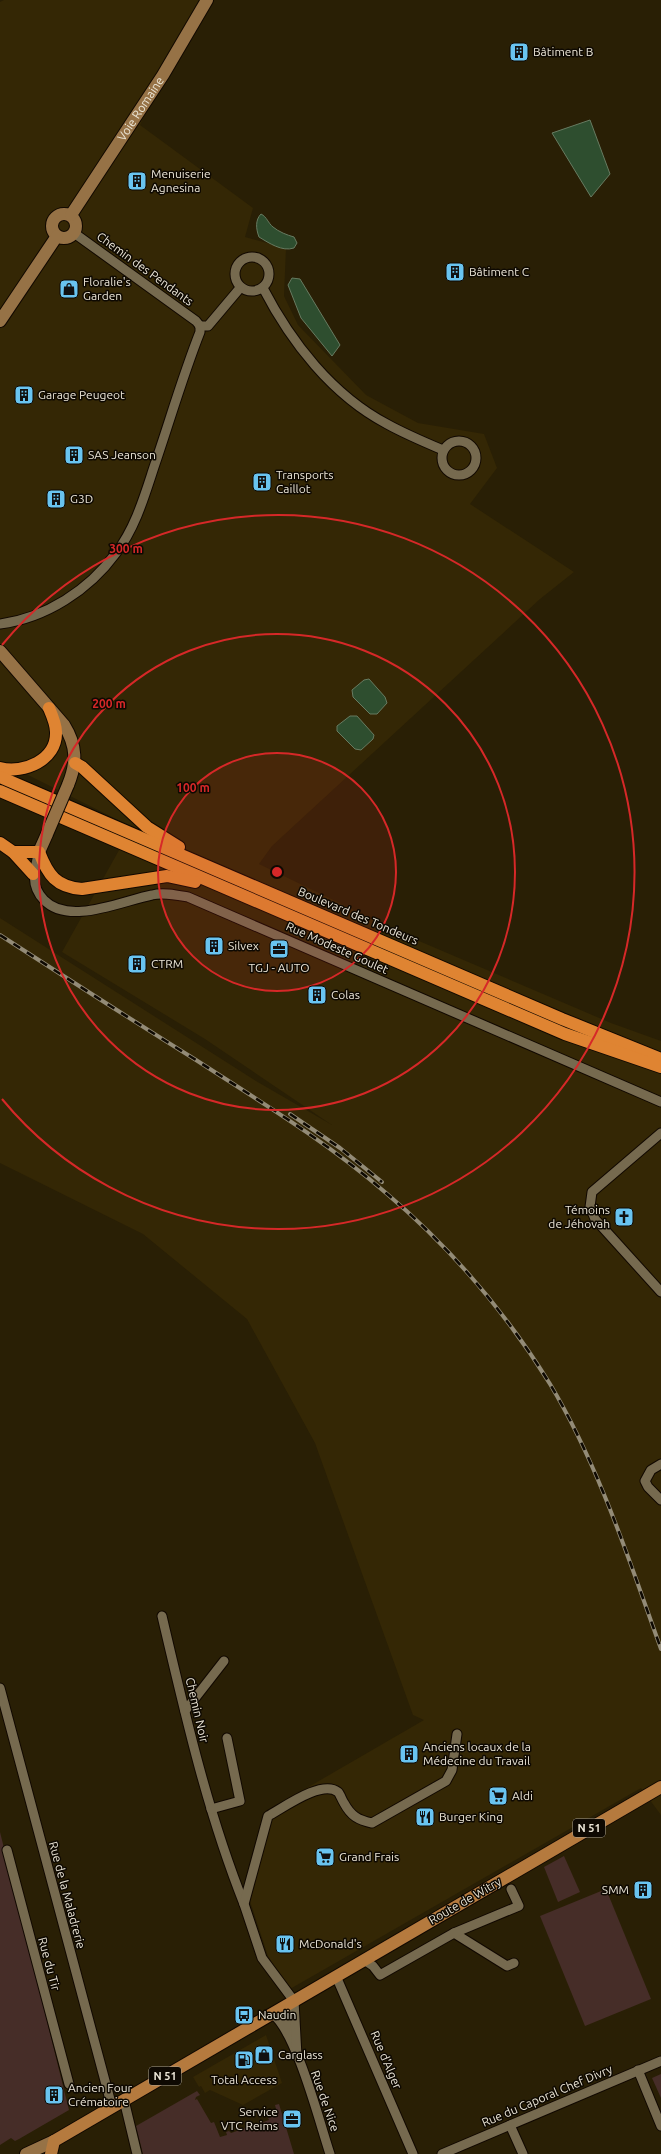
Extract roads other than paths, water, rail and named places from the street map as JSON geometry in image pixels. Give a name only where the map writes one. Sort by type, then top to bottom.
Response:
[{"type":"highway","points":[[0,768],[16,770],[37,763],[48,755],[55,743],[56,732],[49,708]]},
{"type":"highway","points":[[75,763],[82,767],[147,828],[182,848],[246,878],[272,894]]},
{"type":"highway","name":"Boulevard des Tondeurs","points":[[0,777],[569,1023],[661,1059]]},
{"type":"highway","points":[[0,791],[572,1036],[661,1067]]},
{"type":"highway","points":[[0,843],[13,852],[33,874]]},
{"type":"highway","points":[[13,852],[40,852],[46,868],[53,878],[70,888],[82,890],[152,877],[178,877],[206,886],[351,948],[395,961]]},
{"type":"main road","name":"Voie Romaine","points":[[71,216],[163,75],[207,0]]},
{"type":"main road","points":[[61,214],[71,216],[76,222],[74,233],[64,238],[57,236],[52,230],[54,218],[61,214]]},
{"type":"main road","points":[[0,321],[57,236]]},
{"type":"main road","points":[[0,651],[64,725],[72,737],[74,747],[75,763],[68,785],[40,852]]},
{"type":"main road","name":"Route de Witry","points":[[269,2015],[661,1787]]},
{"type":"main road","name":"N 51","points":[[54,2141],[269,2015]]},
{"type":"main road","points":[[26,2154],[54,2141]]},
{"type":"main road","points":[[52,2154],[54,2141]]},
{"type":"street","name":"Chemin des Pendants","points":[[74,233],[196,321],[200,326]]},
{"type":"street","points":[[255,257],[264,261],[269,269],[269,279],[263,288],[256,291],[248,291],[240,288],[236,282],[234,273],[237,264],[245,258],[255,257]]},
{"type":"street","points":[[0,624],[11,623],[50,610],[88,584],[116,553],[140,509],[191,354],[200,332],[200,326],[208,326],[240,288]]},
{"type":"street","points":[[263,288],[278,316],[302,350],[328,380],[352,400],[386,424],[443,450]]},
{"type":"street","points":[[33,874],[40,852]]},
{"type":"street","name":"Rue Modeste Goulet","points":[[33,874],[35,886],[40,896],[49,905],[62,911],[77,913],[153,894],[188,897],[661,1102]]},
{"type":"street","points":[[661,1133],[592,1192],[590,1197],[590,1206],[595,1219],[661,1292]]},
{"type":"street","points":[[661,1464],[651,1470],[645,1481],[648,1488],[661,1500]]},
{"type":"street","name":"Chemin Noir","points":[[162,1616],[197,1764],[229,1866],[244,1904],[262,1958],[289,2003]]},
{"type":"street","points":[[185,1711],[224,1661]]},
{"type":"street","name":"Rue de la Maladrerie","points":[[0,1688],[112,2107]]},
{"type":"street","points":[[244,1904],[268,1816],[316,1790],[328,1788],[338,1792],[349,1812],[358,1820],[372,1823],[446,1782],[452,1770],[457,1734]]},
{"type":"street","name":"Chemin Noir","points":[[211,1809],[240,1801],[227,1738]]},
{"type":"street","name":"Rue du Tir","points":[[8,1850],[69,2084]]},
{"type":"street","points":[[364,1960],[373,1966],[380,1975],[454,1933],[519,1906],[511,1889]]},
{"type":"street","points":[[454,1933],[507,1966],[514,1963]]},
{"type":"street","name":"Rue d'Alger","points":[[336,1976],[413,2154]]},
{"type":"street","points":[[288,2034],[289,2003]]},
{"type":"street","name":"Rue de Nice","points":[[289,2003],[297,2056]]},
{"type":"street","name":"Rue de Nice","points":[[269,2015],[273,2014],[288,2034],[297,2056],[330,2154]]},
{"type":"street","name":"Rue du Caporal Chef Divry","points":[[442,2154],[661,2060]]},
{"type":"street","points":[[638,2070],[661,2126]]},
{"type":"street","points":[[124,2100],[137,2154]]},
{"type":"street","points":[[510,2125],[523,2154]]},
{"type":"railway","points":[[0,935],[245,1091],[341,1157],[364,1174],[410,1214],[454,1258],[476,1282],[515,1332],[550,1384],[568,1415],[584,1447],[612,1514],[661,1649]]},
{"type":"railway","points":[[290,1114],[340,1148],[382,1182]]},
{"type":"place","name":"Bâtiment B","points":[[519,52]]},
{"type":"place","name":"Menuiserie Agnesina","points":[[137,181]]},
{"type":"place","name":"Bâtiment C","points":[[455,272]]},
{"type":"place","name":"Floralie's Garden","points":[[69,289]]},
{"type":"place","name":"Garage Peugeot","points":[[24,395]]},
{"type":"place","name":"SAS Jeanson","points":[[74,455]]},
{"type":"place","name":"Transports Caillot","points":[[262,482]]},
{"type":"place","name":"G3D","points":[[56,499]]},
{"type":"place","name":"Silvex","points":[[214,946]]},
{"type":"place","name":"TGJ - AUTO","points":[[279,949]]},
{"type":"place","name":"CTRM","points":[[137,964]]},
{"type":"place","name":"Colas","points":[[317,995]]},
{"type":"place","name":"Témoins de Jéhovah","points":[[624,1217]]},
{"type":"place","name":"Anciens locaux de la Médecine du Travail","points":[[409,1754]]},
{"type":"place","name":"Aldi","points":[[498,1796]]},
{"type":"place","name":"Burger King","points":[[425,1817]]},
{"type":"place","name":"Grand Frais","points":[[325,1857]]},
{"type":"place","name":"SMM","points":[[643,1890]]},
{"type":"place","name":"McDonald's","points":[[285,1944]]},
{"type":"place","name":"Naudin","points":[[244,2015]]},
{"type":"place","name":"Carglass","points":[[264,2055]]},
{"type":"place","name":"Total Access","points":[[244,2060]]},
{"type":"place","name":"Ancien Four Crématoire","points":[[54,2095]]},
{"type":"place","name":"Service VTC Reims","points":[[292,2119]]}]
